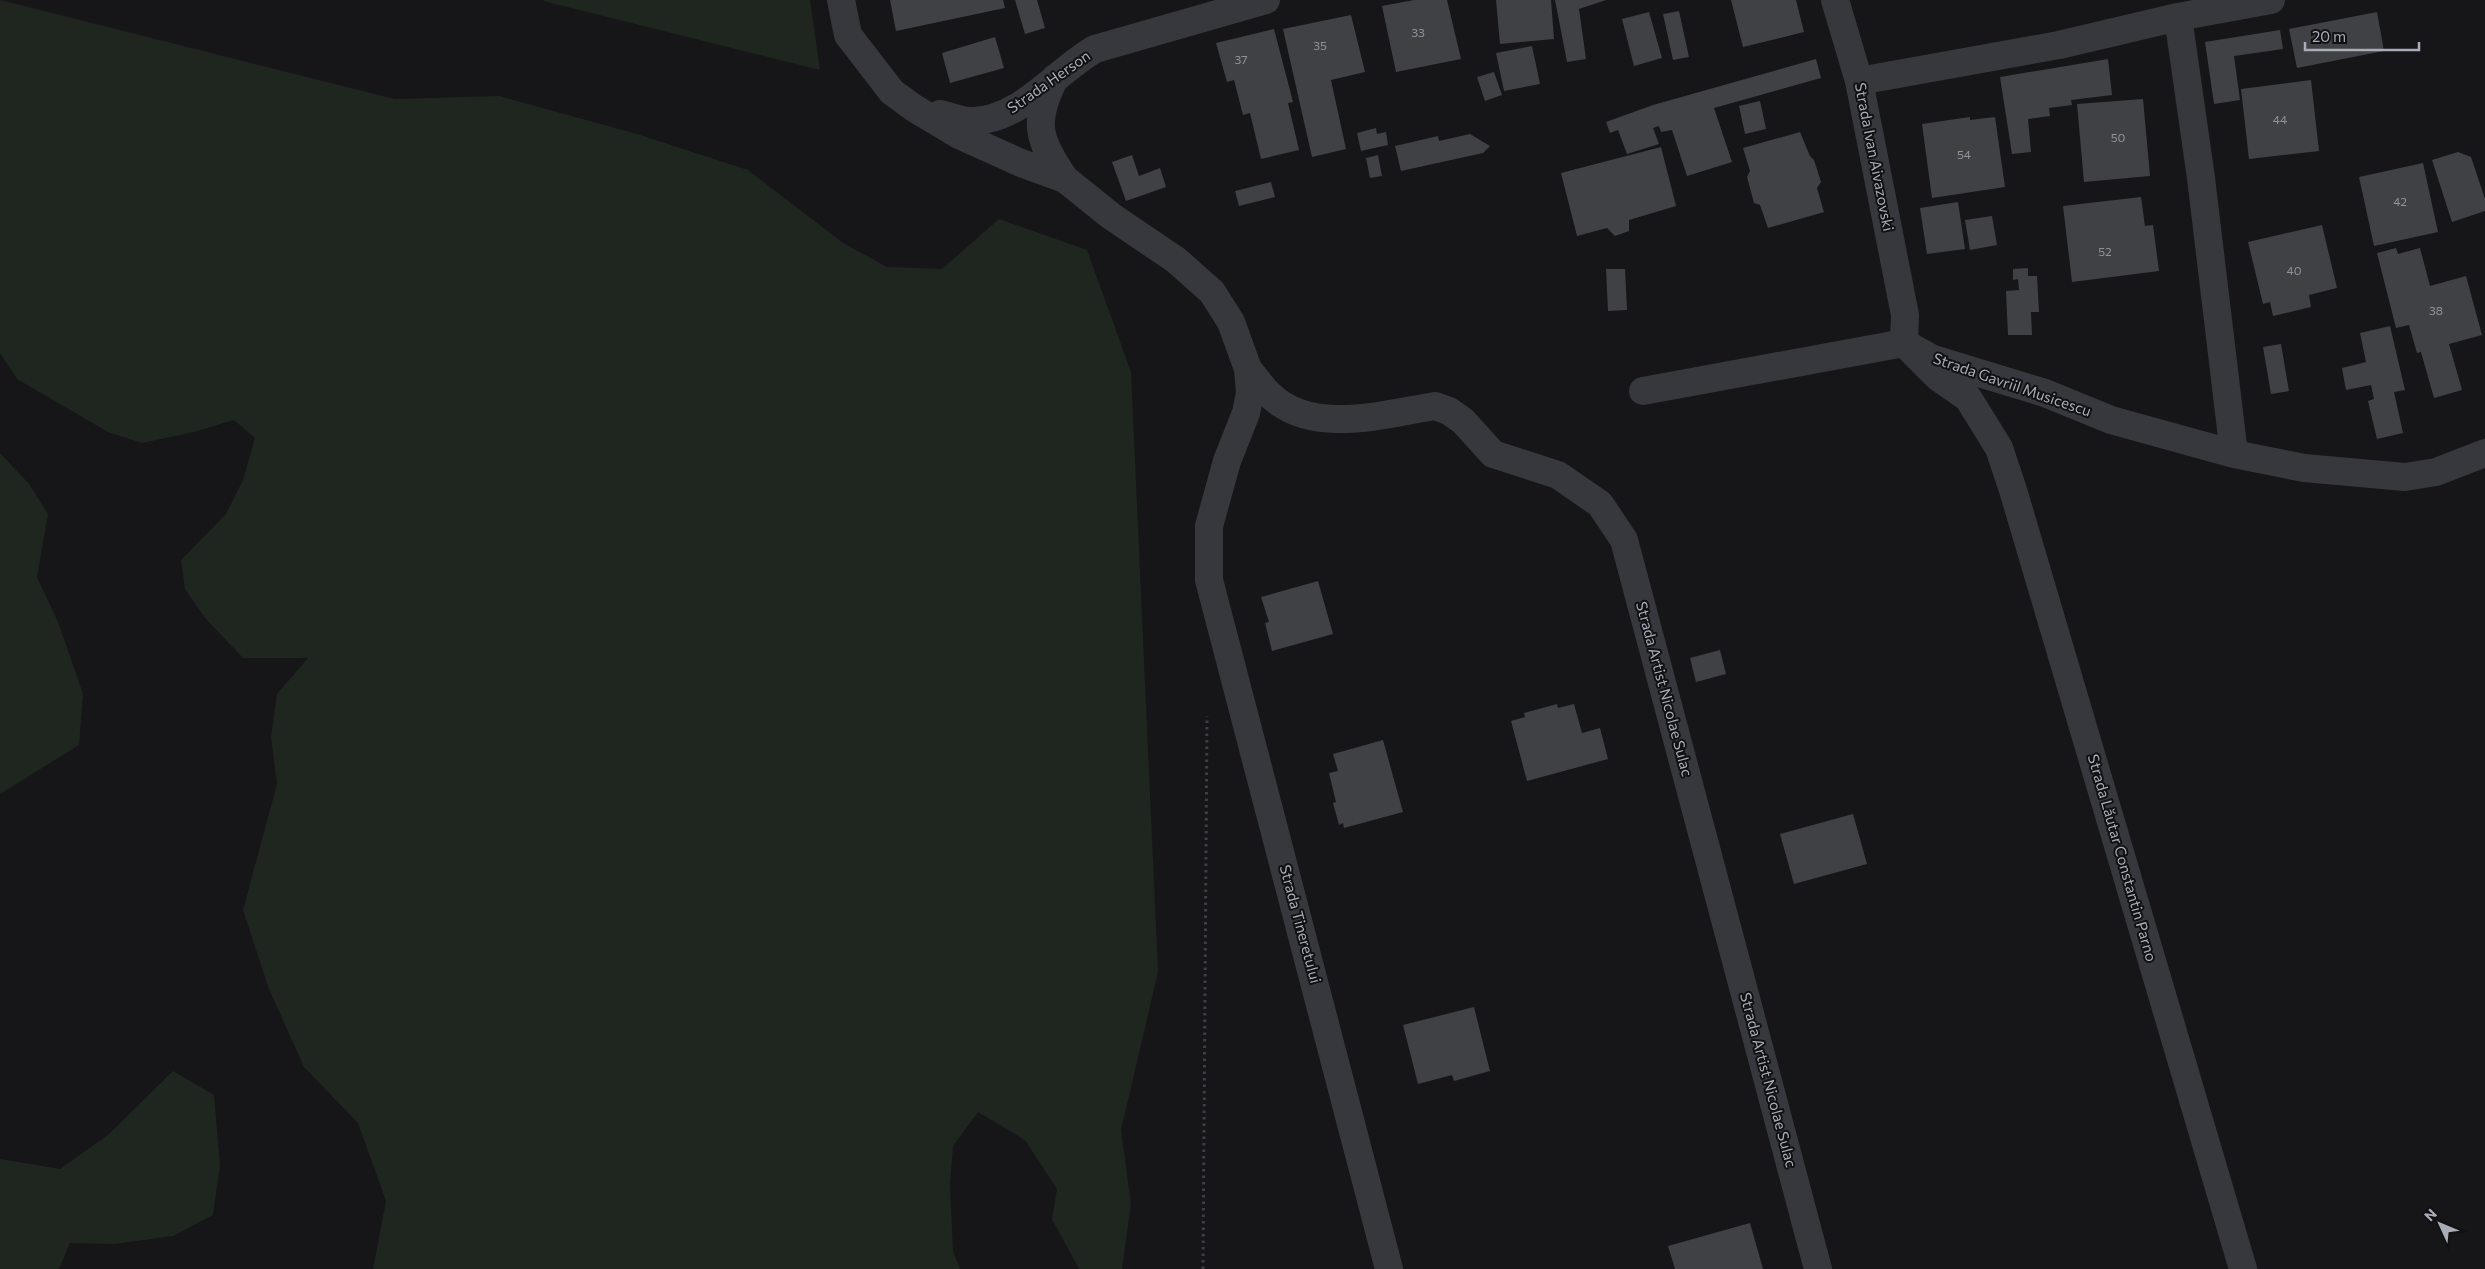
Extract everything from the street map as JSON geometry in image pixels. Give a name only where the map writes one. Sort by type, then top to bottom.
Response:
[{"type":"street","points":[[841,0],[848,35],[892,92],[914,108],[959,135],[1021,163],[1065,179]]},
{"type":"street","name":"Strada Herson","points":[[892,92],[937,113],[972,122],[1013,111],[1074,61],[1095,49],[1266,0]]},
{"type":"street","name":"Strada Ivan Aivazovski","points":[[1835,0],[1859,80],[1905,315],[1904,343]]},
{"type":"street","points":[[1859,80],[2059,45],[2178,17],[2271,0]]},
{"type":"street","points":[[2178,17],[2201,178],[2234,454]]},
{"type":"street","points":[[1056,77],[1046,95],[1041,115],[1041,132],[1046,150],[1065,179],[1110,216],[1176,260],[1212,292],[1230,322],[1248,369]]},
{"type":"street","points":[[1643,390],[1904,343]]},
{"type":"street","name":"Strada Gavriil Musicescu","points":[[1904,343],[1933,359],[2045,394],[2111,420],[2234,454],[2304,468],[2405,477],[2436,472],[2485,453]]},
{"type":"street","name":"Strada Lăutar Constantin Parno","points":[[1904,343],[1939,378],[1968,398],[1999,448],[2016,499],[2243,1269]]},
{"type":"street","name":"Strada Tineretului","points":[[1248,369],[1250,393],[1246,413],[1227,461],[1210,526],[1209,580],[1389,1269]]},
{"type":"street","name":"Strada Artist Nicolae Sulac","points":[[1248,369],[1270,396],[1297,413],[1319,420],[1337,420],[1435,406],[1449,410],[1463,421],[1493,454],[1558,475],[1600,504],[1624,540],[1818,1269]]},
{"type":"path","points":[[1203,1269],[1208,707]]},
{"type":"shaded area","points":[[0,0],[395,99],[499,96],[637,134],[748,170],[843,243],[887,267],[942,269],[999,219],[1087,250],[1131,372],[1158,972],[1121,1130],[1131,1204],[1122,1269],[1079,1269],[1052,1219],[1057,1189],[1025,1140],[978,1112],[953,1146],[950,1184],[953,1251],[960,1269],[373,1269],[386,1201],[358,1123],[304,1067],[269,989],[243,910],[277,784],[271,737],[277,694],[308,658],[243,658],[206,619],[185,589],[181,560],[226,514],[243,480],[255,438],[234,420],[194,432],[142,443],[108,432],[17,379],[0,353]]},
{"type":"shaded area","points":[[542,0],[810,0],[820,70],[551,3]]},
{"type":"shaded area","points":[[0,453],[29,484],[48,514],[37,577],[58,622],[83,694],[79,745],[0,794]]},
{"type":"shaded area","points":[[173,1071],[214,1095],[220,1165],[213,1215],[173,1236],[114,1244],[70,1243],[59,1269],[0,1269],[0,1159],[60,1169],[109,1134]]},
{"type":"building","points":[[890,0],[1003,0],[1005,8],[896,31]]},
{"type":"building","points":[[1015,0],[1037,0],[1045,28],[1025,34]]},
{"type":"building","points":[[1414,0],[1447,0],[1461,59],[1396,72],[1382,6]]},
{"type":"building","points":[[1496,0],[1551,0],[1554,39],[1500,44]]},
{"type":"building","points":[[1555,0],[1606,0],[1579,9],[1586,59],[1567,62]]},
{"type":"building","points":[[1731,0],[1796,0],[1804,32],[1743,47]]},
{"type":"building","points":[[1679,11],[1689,57],[1673,60],[1663,14]]},
{"type":"building","points":[[1649,12],[1662,58],[1634,66],[1622,19]]},
{"type":"building","points":[[2377,12],[2384,51],[2297,68],[2289,29]]},
{"type":"building","points":[[1351,15],[1365,72],[1331,80],[1346,149],[1312,157],[1283,29]]},
{"type":"building","points":[[1274,29],[1293,102],[1288,103],[1299,150],[1261,159],[1250,113],[1243,115],[1234,80],[1227,82],[1216,43]]},
{"type":"building","points":[[2280,30],[2283,49],[2234,56],[2240,100],[2214,104],[2205,42]]},
{"type":"building","points":[[995,37],[1004,68],[950,83],[942,53]]},
{"type":"building","points":[[1532,46],[1540,84],[1504,91],[1496,53]]},
{"type":"building","points":[[1816,59],[1821,78],[1714,108],[1732,162],[1687,176],[1672,130],[1661,132],[1659,126],[1653,128],[1659,144],[1627,154],[1618,130],[1610,133],[1606,122],[1653,105]]},
{"type":"building","points":[[2108,59],[2112,95],[2071,100],[2072,105],[2049,108],[2050,116],[2028,119],[2031,152],[2012,154],[2000,77]]},
{"type":"building","points":[[1494,72],[1502,95],[1485,101],[1477,77]]},
{"type":"building","points":[[2311,80],[2319,151],[2249,159],[2241,89]]},
{"type":"building","points":[[2143,99],[2150,176],[2084,182],[2077,104]]},
{"type":"building","points":[[1760,101],[1766,129],[1745,134],[1739,106]]},
{"type":"building","points":[[1970,117],[1970,120],[1995,117],[2005,187],[1932,198],[1922,124]]},
{"type":"building","points":[[1376,128],[1377,134],[1386,132],[1388,145],[1361,151],[1357,133]]},
{"type":"building","points":[[1800,132],[1810,156],[1814,160],[1821,182],[1817,188],[1824,212],[1768,228],[1760,205],[1754,203],[1747,177],[1750,171],[1743,148]]},
{"type":"building","points":[[1470,134],[1490,146],[1483,153],[1401,171],[1395,146],[1438,136],[1439,141]]},
{"type":"building","points":[[1661,147],[1676,206],[1629,220],[1629,231],[1615,236],[1607,228],[1577,236],[1561,173]]},
{"type":"building","points":[[2458,152],[2471,157],[2485,199],[2485,211],[2452,222],[2432,160]]},
{"type":"building","points":[[1132,155],[1139,176],[1160,168],[1166,187],[1126,201],[1112,162]]},
{"type":"building","points":[[1378,155],[1382,176],[1370,178],[1366,158]]},
{"type":"building","points":[[2423,163],[2438,232],[2374,246],[2359,177]]},
{"type":"building","points":[[1271,182],[1275,197],[1239,206],[1235,191]]},
{"type":"building","points":[[2141,197],[2145,226],[2153,225],[2159,271],[2072,282],[2063,206]]},
{"type":"building","points":[[1958,202],[1965,249],[1927,254],[1920,208]]},
{"type":"building","points":[[1992,216],[1997,245],[1970,250],[1965,220]]},
{"type":"building","points":[[2322,225],[2337,288],[2309,295],[2311,307],[2273,316],[2270,302],[2263,304],[2248,242]]},
{"type":"building","points":[[2396,248],[2398,254],[2420,248],[2430,286],[2466,276],[2482,335],[2449,344],[2462,390],[2434,398],[2421,352],[2417,353],[2409,325],[2396,328],[2377,253]]},
{"type":"building","points":[[2028,268],[2028,276],[2037,276],[2039,312],[2031,312],[2032,335],[2008,335],[2006,291],[2019,290],[2018,279],[2013,280],[2013,269]]},
{"type":"building","points":[[1606,269],[1625,269],[1627,310],[1608,311]]},
{"type":"building","points":[[2390,326],[2405,390],[2394,392],[2403,433],[2377,439],[2368,401],[2374,399],[2371,385],[2346,390],[2342,368],[2366,362],[2360,333]]},
{"type":"building","points":[[2281,344],[2289,391],[2271,394],[2263,347]]},
{"type":"building","points":[[1318,581],[1333,634],[1272,651],[1265,623],[1269,622],[1261,597]]},
{"type":"building","points":[[1720,650],[1726,674],[1696,682],[1690,658]]},
{"type":"building","points":[[1557,704],[1558,708],[1574,704],[1582,733],[1600,728],[1608,759],[1527,781],[1511,721],[1525,717],[1524,713]]},
{"type":"building","points":[[1383,740],[1403,812],[1344,828],[1343,823],[1339,825],[1333,803],[1336,802],[1329,773],[1338,771],[1333,754]]},
{"type":"building","points":[[1853,814],[1867,864],[1794,884],[1780,834]]},
{"type":"building","points":[[1474,1007],[1490,1071],[1454,1081],[1452,1075],[1418,1084],[1403,1025]]},
{"type":"building","points":[[1750,1223],[1763,1269],[1675,1269],[1668,1246]]}]
